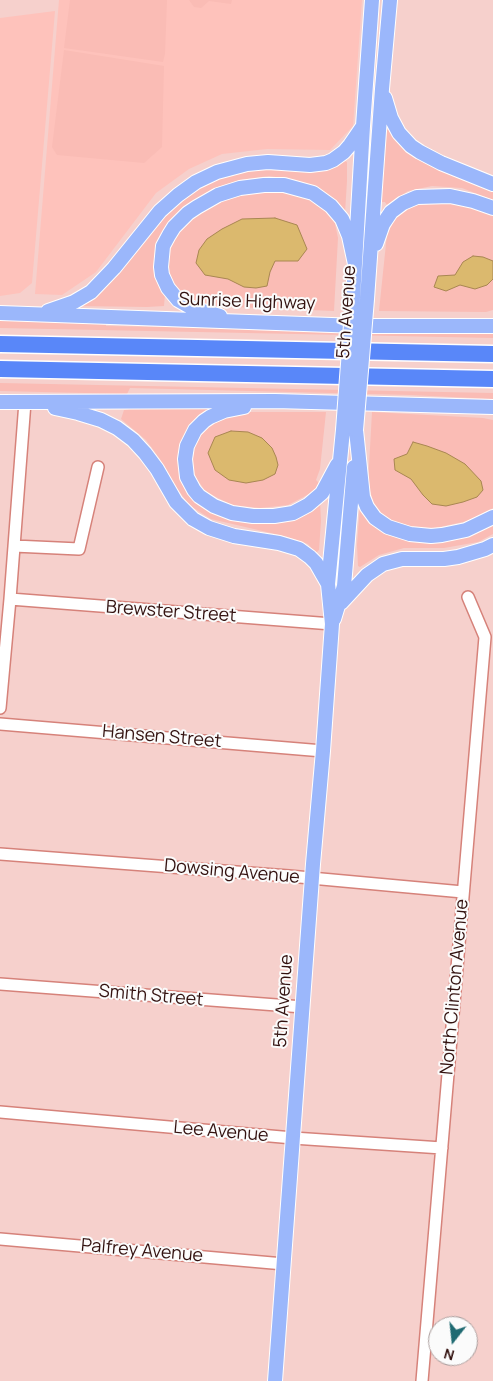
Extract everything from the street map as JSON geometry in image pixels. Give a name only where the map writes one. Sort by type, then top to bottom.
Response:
[{"type":"highway","points":[[0,344],[493,354]]},
{"type":"highway","points":[[0,369],[493,379]]},
{"type":"main road","name":"5th Avenue","points":[[332,624],[344,586],[350,430],[362,265],[363,126],[372,0]]},
{"type":"main road","name":"5th Avenue","points":[[362,265],[390,0]]},
{"type":"main road","points":[[382,88],[391,118],[399,133],[411,146],[441,163],[493,184]]},
{"type":"main road","points":[[40,314],[74,302],[91,292],[114,268],[160,211],[196,182],[217,172],[247,164],[268,162],[310,165],[333,160],[344,152],[363,126]]},
{"type":"main road","points":[[244,322],[184,305],[173,295],[162,275],[162,253],[169,234],[188,213],[218,195],[240,188],[264,185],[284,185],[313,193],[331,206],[342,219],[362,265]]},
{"type":"main road","points":[[362,265],[387,217],[403,203],[418,198],[450,196],[493,208]]},
{"type":"main road","name":"Sunrise Highway","points":[[0,313],[359,326],[493,326]]},
{"type":"main road","points":[[472,326],[493,319]]},
{"type":"main road","points":[[275,401],[217,414],[204,421],[195,430],[187,446],[185,465],[187,477],[194,490],[200,496],[214,506],[242,515],[264,517],[293,513],[308,505],[322,493],[341,457]]},
{"type":"main road","points":[[0,402],[275,401],[493,407]]},
{"type":"main road","points":[[25,402],[86,415],[117,428],[133,440],[145,453],[157,469],[176,502],[193,519],[209,528],[227,534],[280,543],[299,549],[316,563],[328,584]]},
{"type":"main road","points":[[446,405],[493,417]]},
{"type":"main road","name":"5th Avenue","points":[[275,1381],[332,624],[328,584],[341,457],[350,430]]},
{"type":"main road","points":[[350,430],[363,497],[375,518],[388,527],[415,535],[431,536],[466,530],[493,518]]},
{"type":"main road","points":[[338,605],[367,575],[383,564],[402,560],[458,557],[493,545]]},
{"type":"street","points":[[0,708],[25,402]]},
{"type":"street","points":[[14,546],[79,548],[98,467]]},
{"type":"street","name":"North Clinton Avenue","points":[[422,1381],[485,637],[468,596]]},
{"type":"street","name":"Brewster Street","points":[[10,599],[332,624]]},
{"type":"street","name":"Hansen Street","points":[[0,724],[323,750]]},
{"type":"street","name":"Dowsing Avenue","points":[[0,854],[463,892]]},
{"type":"street","name":"Smith Street","points":[[0,984],[303,1007]]},
{"type":"street","name":"Lee Avenue","points":[[0,1112],[293,1138],[442,1148]]},
{"type":"street","name":"Palfrey Avenue","points":[[0,1239],[284,1264]]},
{"type":"shaded area","points":[[59,0],[362,0],[353,126],[330,150],[267,149],[222,154],[189,169],[156,193],[96,272],[62,295],[35,294]]},
{"type":"shaded area","points":[[70,0],[167,0],[163,62],[64,48]]},
{"type":"shaded area","points":[[189,0],[232,0],[231,4],[209,1],[201,8],[194,7]]},
{"type":"shaded area","points":[[55,11],[32,283],[20,293],[0,296],[0,18]]},
{"type":"shaded area","points":[[64,50],[164,66],[162,147],[144,163],[57,155],[52,147]]},
{"type":"shaded area","points":[[385,129],[391,131],[405,148],[425,163],[476,183],[493,192],[493,200],[462,188],[432,186],[408,191],[387,205],[385,202],[382,202],[381,182]]},
{"type":"shaded area","points":[[345,161],[347,162],[347,181],[345,213],[319,189],[296,180],[269,176],[239,180],[212,189],[187,205],[165,227],[155,249],[155,273],[165,294],[164,306],[78,306],[181,201],[203,185],[225,175],[254,169],[326,169]]},
{"type":"shaded area","points":[[262,187],[320,200],[334,219],[338,238],[334,311],[210,306],[185,297],[170,278],[166,260],[173,238],[185,223],[234,193]]},
{"type":"shaded area","points":[[427,200],[451,200],[493,214],[493,310],[486,312],[379,311],[387,234],[392,225],[389,221],[395,214]]},
{"type":"shaded area","points":[[275,218],[297,225],[307,249],[298,261],[275,261],[267,286],[256,288],[244,287],[228,279],[205,275],[196,263],[199,250],[207,239],[222,229],[242,219]]},
{"type":"shaded area","points":[[473,256],[493,261],[493,279],[487,285],[475,289],[460,285],[446,291],[434,287],[438,276],[455,275],[463,262]]},
{"type":"shaded area","points":[[0,320],[106,321],[106,326],[493,333],[493,338],[0,328]]},
{"type":"shaded area","points":[[0,383],[493,393],[493,399],[130,388],[127,394],[0,391]]},
{"type":"shaded area","points":[[215,407],[196,419],[182,441],[179,463],[185,485],[251,521],[320,501],[319,550],[316,553],[308,544],[288,537],[211,519],[189,505],[146,440],[121,419],[124,410],[135,408]]},
{"type":"shaded area","points":[[235,412],[326,412],[320,469],[316,480],[319,483],[313,492],[288,505],[260,508],[232,505],[206,492],[192,472],[191,449],[200,433],[217,418]]},
{"type":"shaded area","points":[[372,412],[493,420],[493,508],[472,520],[435,528],[406,527],[382,516],[370,503],[373,501],[368,484]]},
{"type":"shaded area","points":[[231,431],[248,432],[262,438],[272,448],[276,457],[278,465],[275,474],[263,480],[246,483],[229,480],[215,470],[208,453],[215,437]]},
{"type":"shaded area","points":[[413,442],[446,453],[465,464],[481,481],[483,490],[477,497],[463,502],[446,506],[432,504],[411,479],[395,470],[394,459],[407,454]]},
{"type":"shaded area","points":[[360,506],[402,536],[493,522],[493,534],[478,542],[444,548],[404,548],[379,555],[360,567],[358,566],[357,545]]}]
